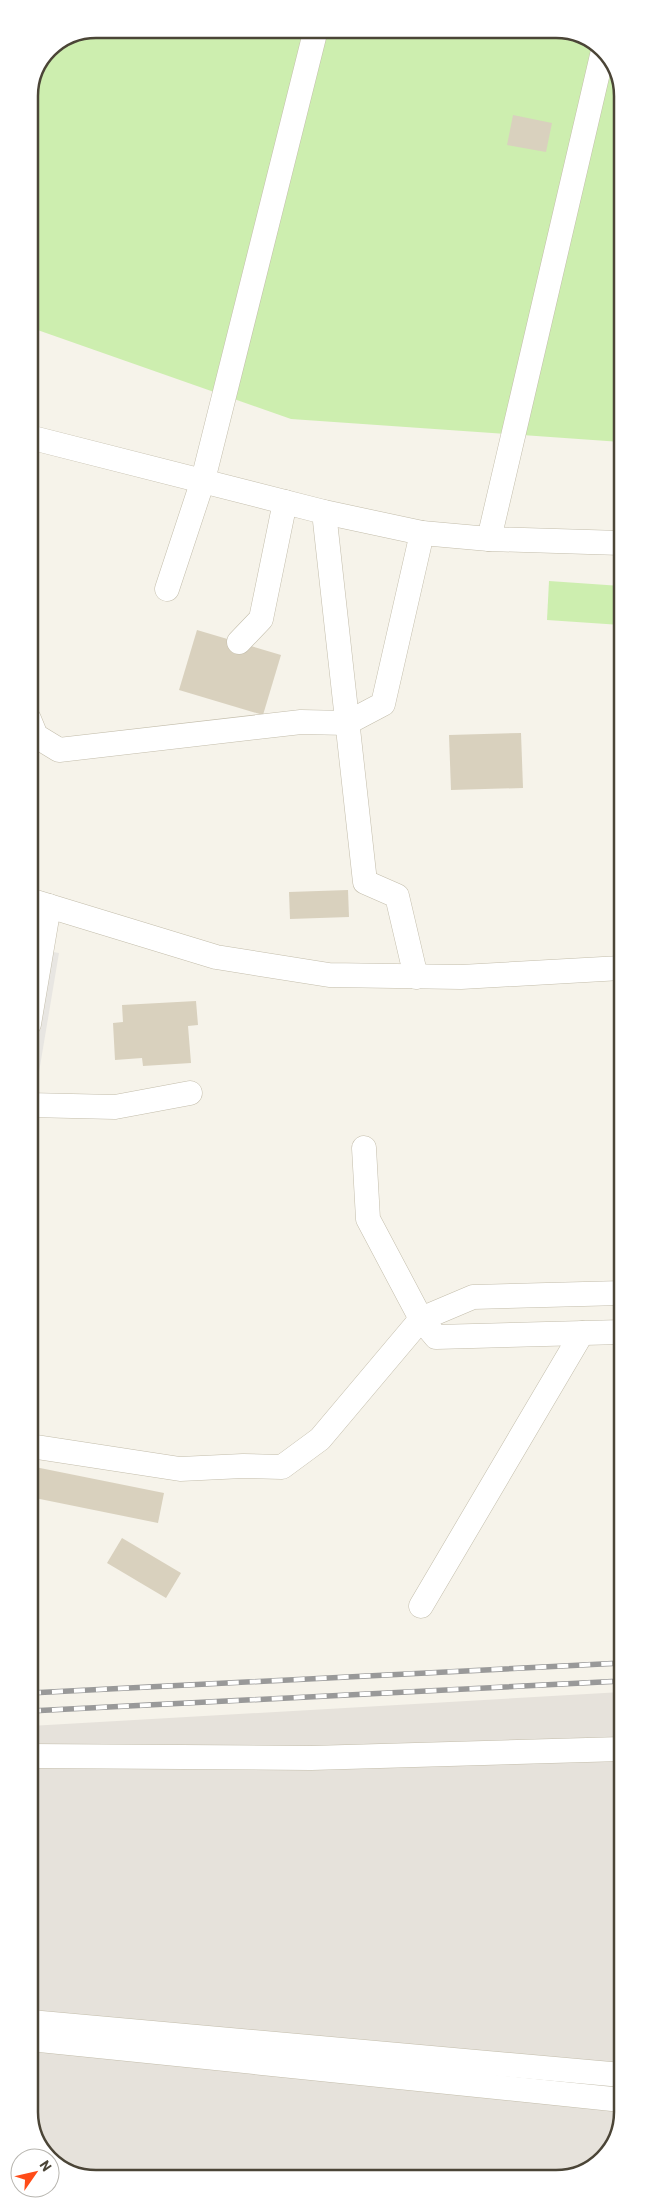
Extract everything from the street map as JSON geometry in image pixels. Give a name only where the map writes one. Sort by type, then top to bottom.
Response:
[{"type":"street","points":[[167,589],[203,480],[314,38]]},
{"type":"street","points":[[488,539],[601,60]]},
{"type":"street","points":[[38,439],[324,512],[422,534],[488,539],[614,543]]},
{"type":"street","points":[[239,642],[261,619],[285,502]]},
{"type":"street","points":[[324,512],[365,882],[397,896],[416,977]]},
{"type":"street","points":[[38,737],[59,750],[301,722],[347,723],[383,704],[422,534]]},
{"type":"street","points":[[39,903],[216,957],[329,975],[461,977],[614,968]]},
{"type":"street","points":[[38,1105],[115,1107],[190,1093]]},
{"type":"street","points":[[364,1148],[368,1219],[421,1319],[436,1337],[614,1332]]},
{"type":"street","points":[[38,1447],[180,1469],[243,1466],[282,1467],[320,1439],[421,1319],[473,1297],[614,1293]]},
{"type":"street","points":[[421,1606],[582,1333]]},
{"type":"street","points":[[38,1756],[311,1758],[614,1749]]},
{"type":"street","points":[[38,2023],[614,2074]]},
{"type":"street","points":[[38,2040],[614,2099]]},
{"type":"shaded area","points":[[38,950],[59,953],[38,1078]]},
{"type":"shaded area","points":[[614,1692],[614,2113],[608,2138],[597,2154],[588,2161],[578,2166],[556,2170],[91,2170],[66,2163],[60,2158],[60,2148],[49,2148],[42,2135],[38,2113],[38,1726]]},
{"type":"green space","points":[[95,38],[560,38],[578,42],[588,47],[606,66],[614,95],[614,442],[291,419],[38,330],[38,95],[42,73],[54,54],[73,42]]},
{"type":"green space","points":[[549,581],[614,586],[614,625],[547,620]]},
{"type":"building","points":[[513,115],[552,123],[546,152],[507,145]]},
{"type":"building","points":[[197,630],[281,655],[263,715],[179,690]]},
{"type":"building","points":[[521,733],[523,788],[451,790],[449,735]]},
{"type":"building","points":[[348,890],[349,917],[290,919],[289,892]]},
{"type":"building","points":[[196,1001],[198,1025],[188,1026],[191,1063],[143,1066],[142,1058],[115,1060],[113,1023],[123,1022],[122,1005]]},
{"type":"building","points":[[38,1468],[164,1493],[158,1523],[38,1499]]},
{"type":"building","points":[[122,1538],[181,1573],[166,1598],[107,1563]]},
{"type":"railway","points":[[38,1693],[614,1663]]},
{"type":"railway","points":[[38,1711],[614,1681]]}]
